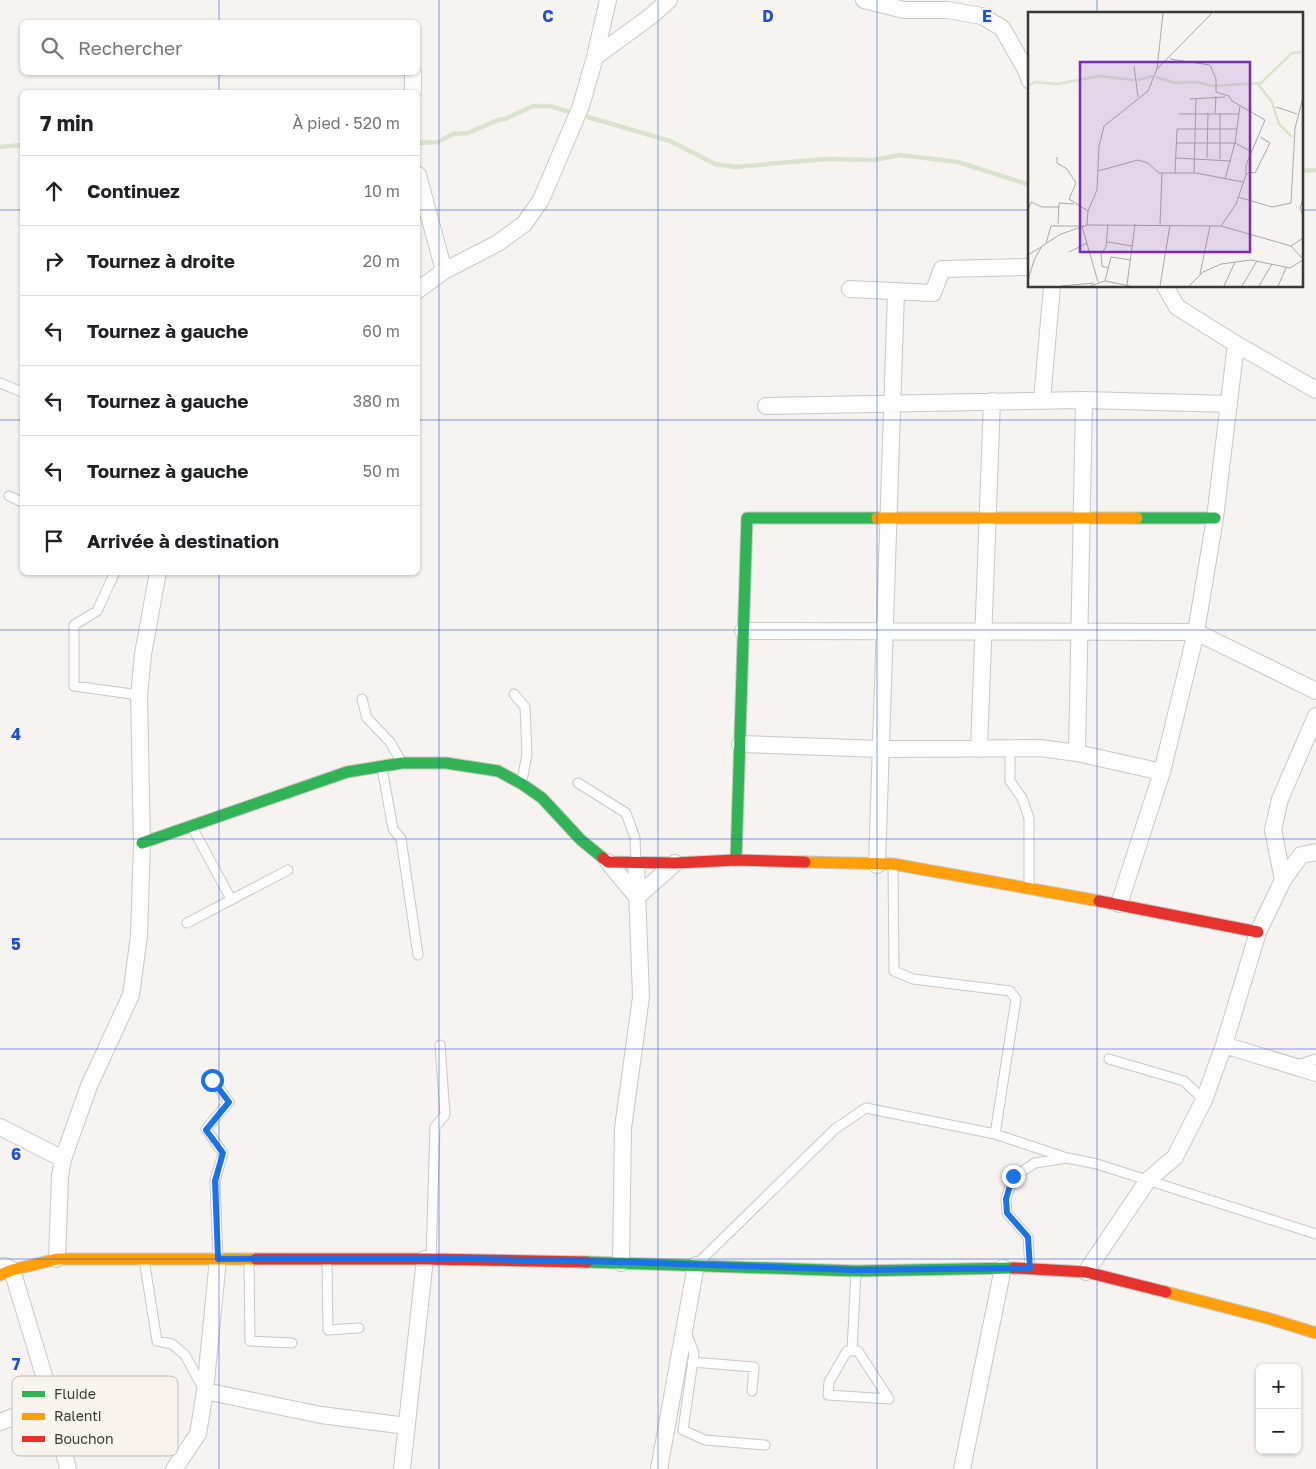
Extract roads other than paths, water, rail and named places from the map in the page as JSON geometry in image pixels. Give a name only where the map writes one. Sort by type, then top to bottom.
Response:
[{"type":"street","points":[[420,289],[444,271],[498,242],[524,224],[541,200],[581,106],[608,0]]},
{"type":"street","points":[[594,57],[651,16],[669,0]]},
{"type":"street","points":[[864,0],[904,10],[947,10],[982,16],[1002,28],[1028,76]]},
{"type":"street","points":[[413,75],[413,90]]},
{"type":"street","points":[[420,182],[444,271]]},
{"type":"street","points":[[850,289],[934,293],[942,269],[1028,266]]},
{"type":"street","points":[[1042,400],[1052,288]]},
{"type":"street","points":[[1166,288],[1177,307],[1236,344],[1316,390]]},
{"type":"street","points":[[885,864],[881,749],[896,291]]},
{"type":"street","points":[[1119,904],[1162,772],[1196,632],[1215,518],[1236,344]]},
{"type":"street","points":[[766,406],[1042,400],[1229,404]]},
{"type":"street","points":[[1078,753],[1084,400]]},
{"type":"street","points":[[979,748],[992,401]]},
{"type":"street","points":[[736,860],[747,518],[1215,518]]},
{"type":"street","points":[[57,1260],[60,1176],[63,1159],[89,1086],[132,995],[138,936],[142,843],[139,695],[143,654],[157,575]]},
{"type":"street","points":[[743,631],[1196,632],[1316,691]]},
{"type":"street","points":[[1283,880],[1273,830],[1280,799],[1316,716]]},
{"type":"street","points":[[740,744],[881,749],[1040,748],[1078,753],[1162,772]]},
{"type":"street","points":[[142,843],[347,772],[402,763],[446,763],[498,771],[542,798],[581,840],[608,862],[637,897]]},
{"type":"street","points":[[1086,1272],[1148,1180],[1175,1157],[1204,1100],[1224,1045],[1258,932],[1283,880],[1302,854],[1316,852]]},
{"type":"street","points":[[608,862],[675,863],[736,860],[885,864],[1119,904],[1258,932]]},
{"type":"street","points":[[621,1262],[623,1128],[641,997],[636,863]]},
{"type":"street","points":[[637,897],[675,863]]},
{"type":"street","points":[[1224,1045],[1316,1072]]},
{"type":"street","points":[[0,1127],[63,1159]]},
{"type":"street","points":[[174,1469],[198,1434],[218,1259]]},
{"type":"street","points":[[402,1469],[428,1259]]},
{"type":"street","points":[[43,1376],[4,1270],[57,1260],[428,1259],[621,1262],[856,1270],[1030,1268],[1086,1272],[1267,1318],[1316,1333]]},
{"type":"street","points":[[659,1469],[696,1265]]},
{"type":"street","points":[[962,1469],[1004,1268]]},
{"type":"street","points":[[204,1391],[321,1415],[407,1426]]},
{"type":"street","points":[[0,1422],[12,1417]]},
{"type":"street","points":[[65,1456],[68,1469]]},
{"type":"lane","points":[[0,383],[20,391]]},
{"type":"lane","points":[[9,496],[20,501]]},
{"type":"lane","points":[[114,575],[97,611],[74,625],[74,686],[139,695]]},
{"type":"lane","points":[[514,694],[526,707],[527,754],[522,784]]},
{"type":"lane","points":[[362,699],[368,718],[390,742],[402,763]]},
{"type":"lane","points":[[1010,748],[1010,782],[1022,798],[1029,818],[1029,888]]},
{"type":"lane","points":[[382,766],[393,829],[401,839],[418,955]]},
{"type":"lane","points":[[578,783],[626,813],[635,838],[636,863]]},
{"type":"lane","points":[[192,826],[232,899]]},
{"type":"lane","points":[[885,864],[894,971],[913,979],[1010,991],[1016,999],[995,1134]]},
{"type":"lane","points":[[187,923],[288,870]]},
{"type":"lane","points":[[428,1259],[435,1127],[445,1115],[440,1045]]},
{"type":"lane","points":[[1109,1058],[1184,1081],[1204,1100]]},
{"type":"lane","points":[[1296,1066],[1316,1059]]},
{"type":"lane","points":[[212,1080],[229,1102],[206,1130],[223,1153],[215,1181],[218,1259]]},
{"type":"lane","points":[[696,1265],[835,1129],[866,1108],[995,1134],[1067,1158],[1097,1164],[1316,1234]]},
{"type":"lane","points":[[1030,1268],[1028,1237],[1007,1213],[1006,1199],[1013,1176],[1035,1163],[1067,1158]]},
{"type":"lane","points":[[144,1259],[157,1341],[172,1344],[185,1355],[204,1391]]},
{"type":"lane","points":[[249,1259],[250,1340],[292,1343]]},
{"type":"lane","points":[[327,1259],[328,1330],[359,1328]]},
{"type":"lane","points":[[852,1351],[856,1270]]},
{"type":"lane","points":[[684,1327],[694,1352],[683,1430],[705,1440],[765,1445]]},
{"type":"lane","points":[[847,1351],[852,1351],[858,1351],[889,1399],[828,1395],[829,1382],[847,1351]]},
{"type":"lane","points":[[692,1362],[754,1367],[752,1391]]},
{"type":"waterway","points":[[420,143],[438,142],[453,134],[468,133],[533,106],[550,106],[573,113]]},
{"type":"waterway","points":[[581,115],[670,141],[715,164],[735,167],[825,159],[874,160],[900,155],[958,162],[1028,184]]},
{"type":"waterway","points":[[0,147],[20,145]]},
{"type":"waterway","points":[[1304,171],[1316,170]]}]
